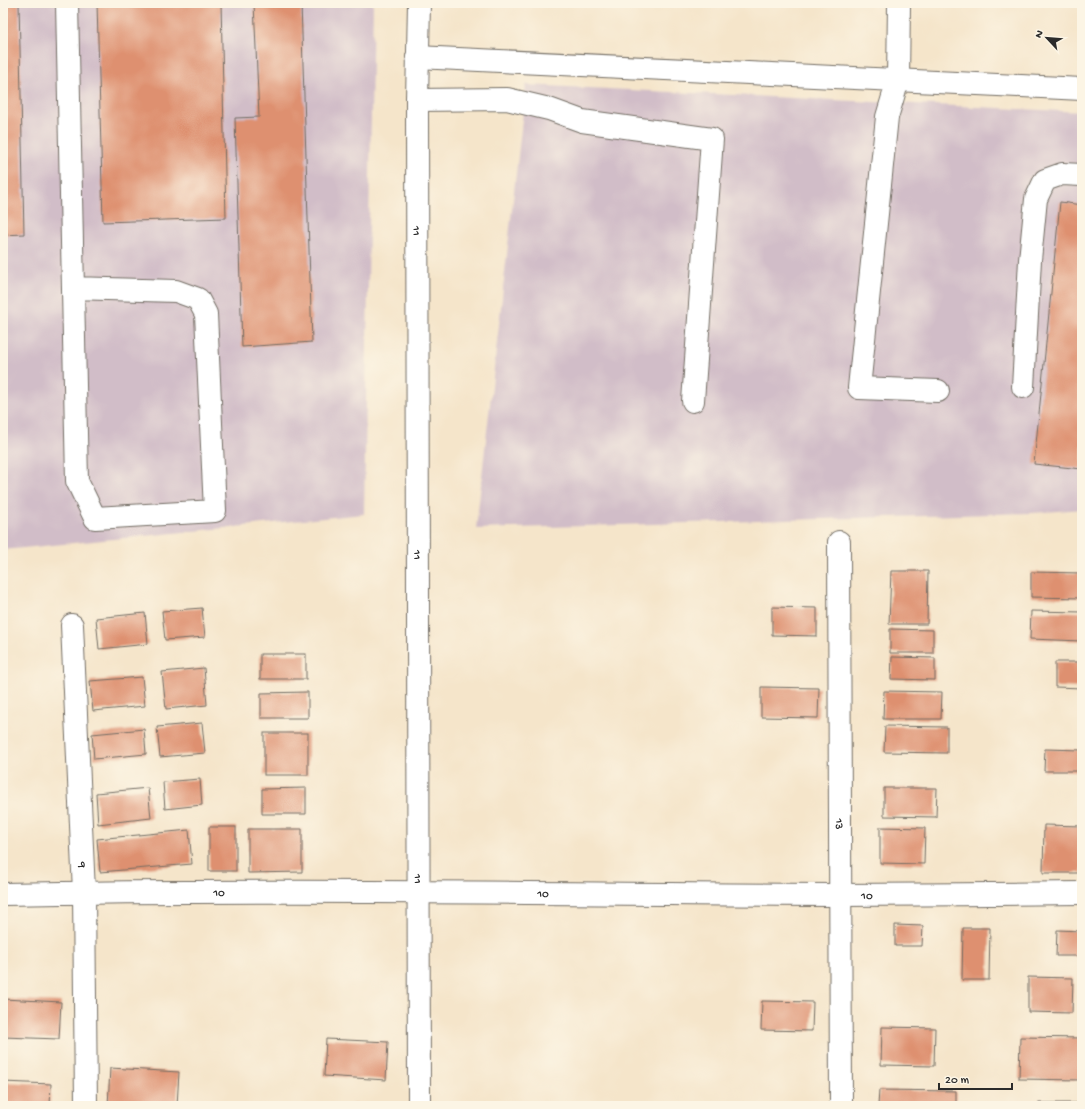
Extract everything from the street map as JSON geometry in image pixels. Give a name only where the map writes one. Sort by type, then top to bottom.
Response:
[{"type":"street","points":[[67,3],[77,481],[95,518],[215,511],[206,314],[198,299],[176,291],[73,288]]},
{"type":"street","name":"11","points":[[419,3],[417,57],[419,1106]]},
{"type":"street","points":[[899,3],[898,80],[887,117],[859,388],[938,391]]},
{"type":"street","points":[[417,57],[1082,89]]},
{"type":"street","points":[[417,100],[507,99],[549,109],[582,121],[712,139],[693,401]]},
{"type":"street","points":[[1023,387],[1030,260],[1036,199],[1046,180],[1062,174],[1082,175]]},
{"type":"street","name":"13","points":[[838,542],[841,1106]]},
{"type":"street","name":"9","points":[[72,625],[84,892],[86,1106]]},
{"type":"street","name":"10","points":[[3,894],[84,892],[419,892],[840,895],[1082,894]]},
{"type":"shaded area","points":[[3,3],[373,3],[364,514],[3,550]]},
{"type":"shaded area","points":[[526,85],[1082,112],[1082,509],[1033,513],[476,529]]},
{"type":"building","points":[[3,3],[19,3],[24,234],[3,235]]},
{"type":"building","points":[[97,3],[221,3],[226,218],[103,222]]},
{"type":"building","points":[[254,3],[301,3],[312,342],[242,347],[235,118],[259,117]]},
{"type":"building","points":[[1060,202],[1082,205],[1082,469],[1034,464]]},
{"type":"building","points":[[891,571],[928,571],[927,624],[889,624]]},
{"type":"building","points":[[1031,572],[1082,573],[1082,598],[1031,597]]},
{"type":"building","points":[[772,607],[817,608],[817,636],[772,635]]},
{"type":"building","points":[[202,608],[205,637],[165,640],[162,611]]},
{"type":"building","points":[[1031,611],[1082,612],[1082,641],[1030,639]]},
{"type":"building","points":[[145,613],[148,644],[99,649],[96,618]]},
{"type":"building","points":[[890,629],[933,630],[933,653],[890,653]]},
{"type":"building","points":[[260,654],[306,654],[306,679],[260,679]]},
{"type":"building","points":[[892,657],[935,658],[935,680],[891,679]]},
{"type":"building","points":[[1055,662],[1082,662],[1082,688],[1055,687]]},
{"type":"building","points":[[204,668],[207,705],[166,709],[162,672]]},
{"type":"building","points":[[142,677],[145,706],[93,711],[90,681]]},
{"type":"building","points":[[761,687],[819,688],[818,718],[761,717]]},
{"type":"building","points":[[884,691],[942,692],[941,719],[883,719]]},
{"type":"building","points":[[308,692],[308,718],[261,718],[261,693]]},
{"type":"building","points":[[202,723],[205,753],[160,757],[157,727]]},
{"type":"building","points":[[885,726],[947,727],[947,753],[884,752]]},
{"type":"building","points":[[144,729],[146,754],[94,759],[92,734]]},
{"type":"building","points":[[264,733],[308,733],[308,775],[264,775]]},
{"type":"building","points":[[1045,749],[1082,750],[1082,771],[1044,771]]},
{"type":"building","points":[[200,779],[202,805],[165,809],[163,782]]},
{"type":"building","points":[[148,788],[151,818],[98,824],[96,793]]},
{"type":"building","points":[[306,788],[306,814],[262,814],[262,789]]},
{"type":"building","points":[[884,788],[937,788],[936,817],[884,816]]},
{"type":"building","points":[[1044,825],[1082,826],[1082,873],[1043,873]]},
{"type":"building","points":[[209,827],[236,827],[236,871],[209,871]]},
{"type":"building","points":[[880,827],[925,828],[924,864],[880,863]]},
{"type":"building","points":[[248,829],[302,829],[302,872],[248,873]]},
{"type":"building","points":[[189,830],[192,864],[100,872],[97,839]]},
{"type":"building","points":[[895,925],[923,926],[922,946],[895,946]]},
{"type":"building","points":[[963,928],[990,928],[989,980],[962,980]]},
{"type":"building","points":[[1057,930],[1082,931],[1082,956],[1056,956]]},
{"type":"building","points":[[1028,977],[1073,978],[1072,1013],[1028,1012]]},
{"type":"building","points":[[3,999],[61,1002],[59,1039],[3,1037]]},
{"type":"building","points":[[762,1001],[813,1002],[812,1031],[761,1030]]},
{"type":"building","points":[[882,1027],[935,1028],[934,1066],[881,1065]]},
{"type":"building","points":[[1020,1037],[1082,1038],[1082,1080],[1019,1079]]},
{"type":"building","points":[[326,1039],[388,1042],[386,1080],[324,1076]]},
{"type":"building","points":[[110,1068],[179,1072],[177,1106],[108,1106]]},
{"type":"building","points":[[3,1082],[51,1084],[50,1106],[3,1106]]},
{"type":"building","points":[[879,1090],[956,1091],[956,1106],[878,1106]]},
{"type":"building","points":[[1039,1103],[1082,1103],[1082,1106],[1039,1106]]},
{"type":"building","points":[[353,1104],[376,1105],[376,1106],[353,1106]]}]
